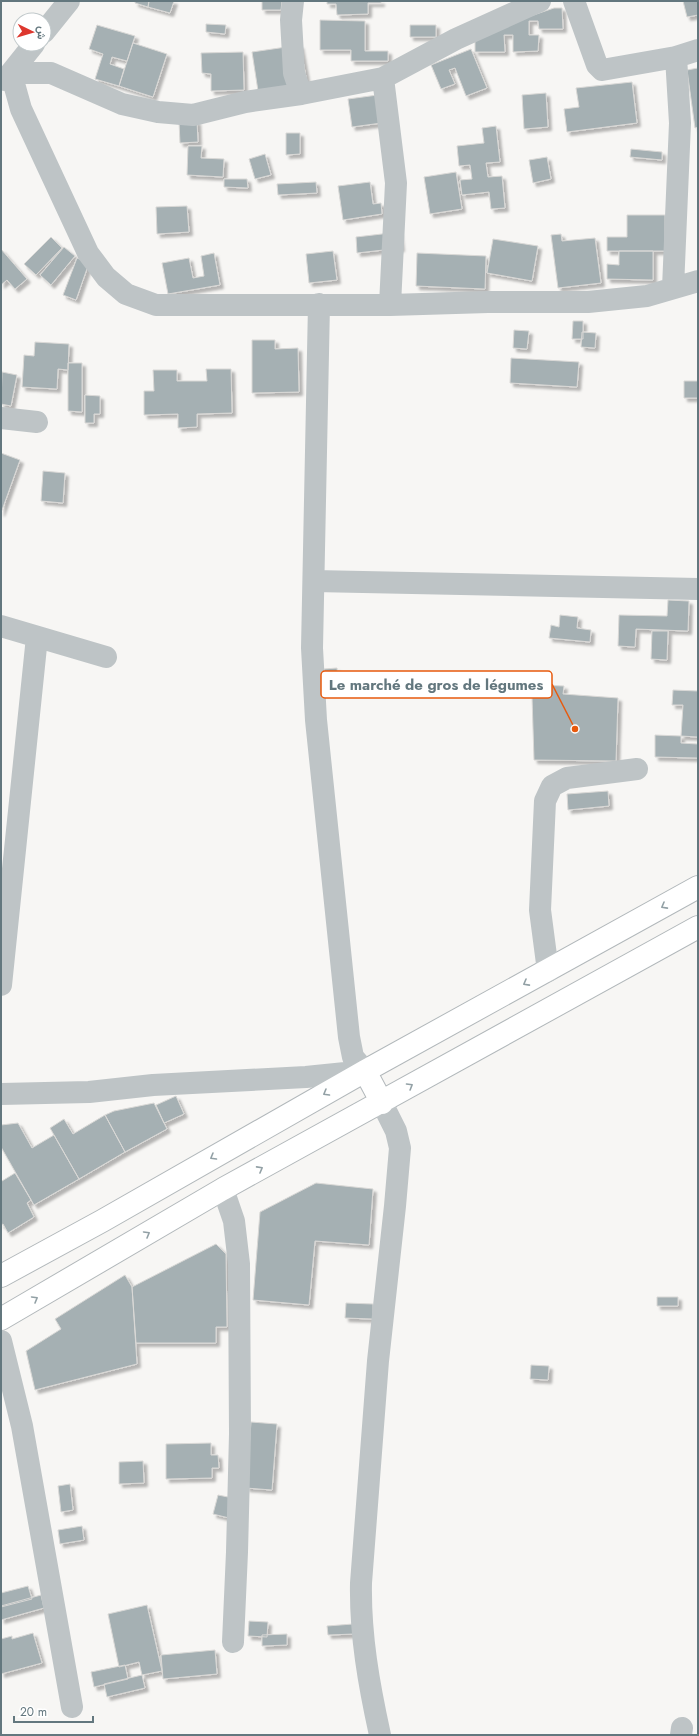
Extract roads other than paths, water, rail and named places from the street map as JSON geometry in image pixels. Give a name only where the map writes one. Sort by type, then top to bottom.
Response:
[{"type":"main road","points":[[1,1276],[102,1221],[365,1071],[698,887]]},
{"type":"main road","points":[[1,1319],[223,1189],[698,928]]},
{"type":"main road","points":[[365,1071],[382,1103]]},
{"type":"street","points":[[52,22],[70,1]]},
{"type":"street","points":[[293,1],[291,20],[294,74],[301,94]]},
{"type":"street","points":[[6,79],[51,73],[122,104],[158,112],[193,115],[245,102],[301,94],[383,78],[456,39],[540,1]]},
{"type":"street","points":[[574,1],[597,65],[602,70],[676,57],[698,50]]},
{"type":"street","points":[[6,79],[28,52]]},
{"type":"street","points":[[673,288],[680,123],[676,57]]},
{"type":"street","points":[[383,78],[396,183],[390,305]]},
{"type":"street","points":[[6,79],[88,253],[106,277],[126,294],[156,305],[390,305],[488,302],[588,302],[647,296],[698,281]]},
{"type":"street","points":[[319,304],[312,648],[316,720],[348,1037],[353,1057],[365,1071]]},
{"type":"street","points":[[1,418],[37,422]]},
{"type":"street","points":[[314,581],[698,589]]},
{"type":"street","points":[[1,626],[106,657]]},
{"type":"street","points":[[1,985],[36,637]]},
{"type":"street","points":[[548,970],[540,910],[544,801],[552,786],[567,778],[637,769]]},
{"type":"street","points":[[1,1094],[88,1092],[153,1085],[306,1077],[365,1071]]},
{"type":"street","points":[[380,1735],[364,1650],[360,1614],[361,1583],[378,1361],[400,1148],[396,1131],[382,1103]]},
{"type":"street","points":[[223,1189],[234,1221],[239,1264],[240,1434],[233,1642]]},
{"type":"street","points":[[1,1341],[22,1426],[72,1707]]},
{"type":"place","name":"Le marché de gros de légumes","points":[[575,729]]}]
